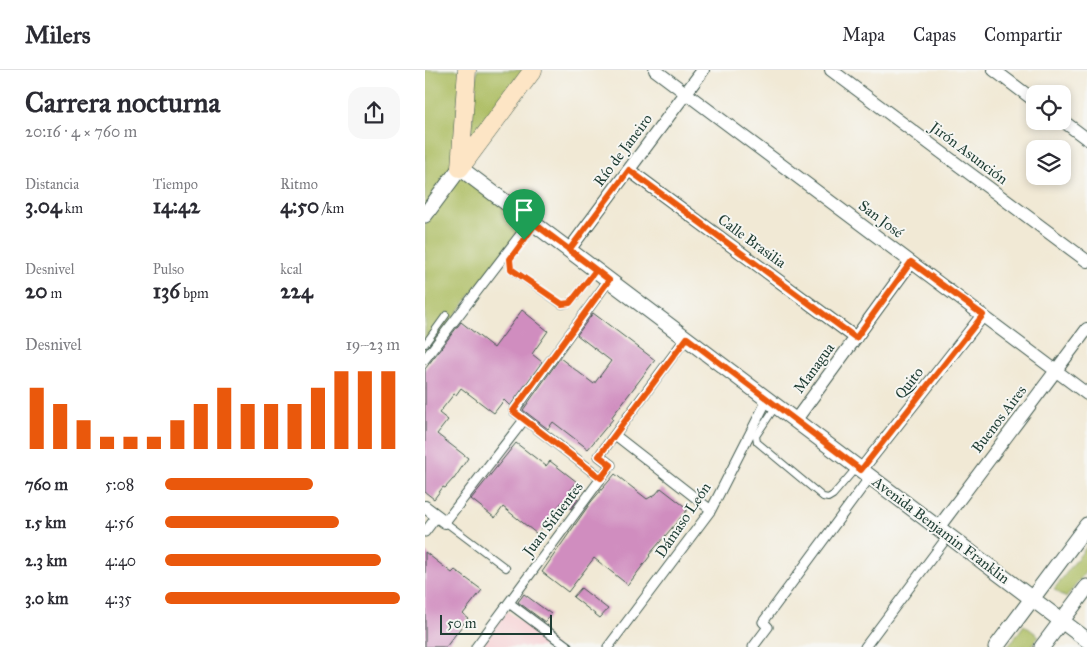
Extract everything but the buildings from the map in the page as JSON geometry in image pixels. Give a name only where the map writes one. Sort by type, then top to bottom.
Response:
[{"type":"main road","points":[[460,168],[467,70]]},
{"type":"main road","points":[[460,168],[533,70]]},
{"type":"street","name":"San José","points":[[655,70],[1087,394]]},
{"type":"street","name":"Río de Janeiro","points":[[569,250],[703,70]]},
{"type":"street","name":"Jirón Asunción","points":[[831,70],[1087,261]]},
{"type":"street","points":[[993,70],[1026,94]]},
{"type":"street","points":[[1071,127],[1087,139]]},
{"type":"street","points":[[425,215],[460,168]]},
{"type":"street","name":"Avenida Benjamin Franklin","points":[[460,168],[1087,640]]},
{"type":"street","name":"Calle Brasilia","points":[[629,170],[856,338]]},
{"type":"street","points":[[425,359],[533,222]]},
{"type":"street","name":"Managua","points":[[795,421],[911,262]]},
{"type":"street","points":[[601,478],[513,411],[609,280]]},
{"type":"street","name":"Quito","points":[[863,471],[983,315]]},
{"type":"street","name":"Buenos Aires","points":[[943,532],[1055,371],[1087,329]]},
{"type":"street","name":"Juan Sifuentes","points":[[476,647],[611,465],[599,456],[687,338]]},
{"type":"street","name":"Dámaso León","points":[[609,647],[711,510],[772,403]]},
{"type":"street","points":[[425,532],[441,519],[524,420]]},
{"type":"street","points":[[615,435],[711,510]]},
{"type":"street","points":[[753,647],[768,627],[763,622],[863,471]]},
{"type":"street","points":[[425,507],[441,519]]},
{"type":"street","points":[[996,647],[1087,526]]},
{"type":"street","points":[[865,647],[943,532]]},
{"type":"street","points":[[1042,647],[1087,587]]},
{"type":"street","points":[[509,603],[568,647]]},
{"type":"lane","points":[[533,222],[510,259],[511,269],[566,305],[570,303],[596,270]]},
{"type":"lane","points":[[425,344],[446,315]]},
{"type":"lane","points":[[772,403],[757,436],[757,442],[823,497],[833,496],[863,471]]},
{"type":"lane","points":[[441,519],[506,568]]},
{"type":"shaded area","points":[[507,611],[558,647],[481,647]]},
{"type":"green space","points":[[425,70],[461,70],[453,166],[425,208]]},
{"type":"green space","points":[[477,70],[527,70],[470,146]]},
{"type":"green space","points":[[461,173],[526,222],[425,355],[425,225]]},
{"type":"green space","points":[[1087,546],[1087,570],[1066,598],[1054,589]]},
{"type":"green space","points":[[1024,625],[1039,636],[1031,647],[1008,647]]},
{"type":"route","points":[[524,240],[510,259],[511,269],[562,304],[570,303],[596,270],[569,250],[629,170],[856,338],[911,262],[983,315],[861,470],[687,338],[599,456],[611,465],[601,478],[513,411],[609,280],[596,270],[569,250],[535,224],[524,240]]}]
